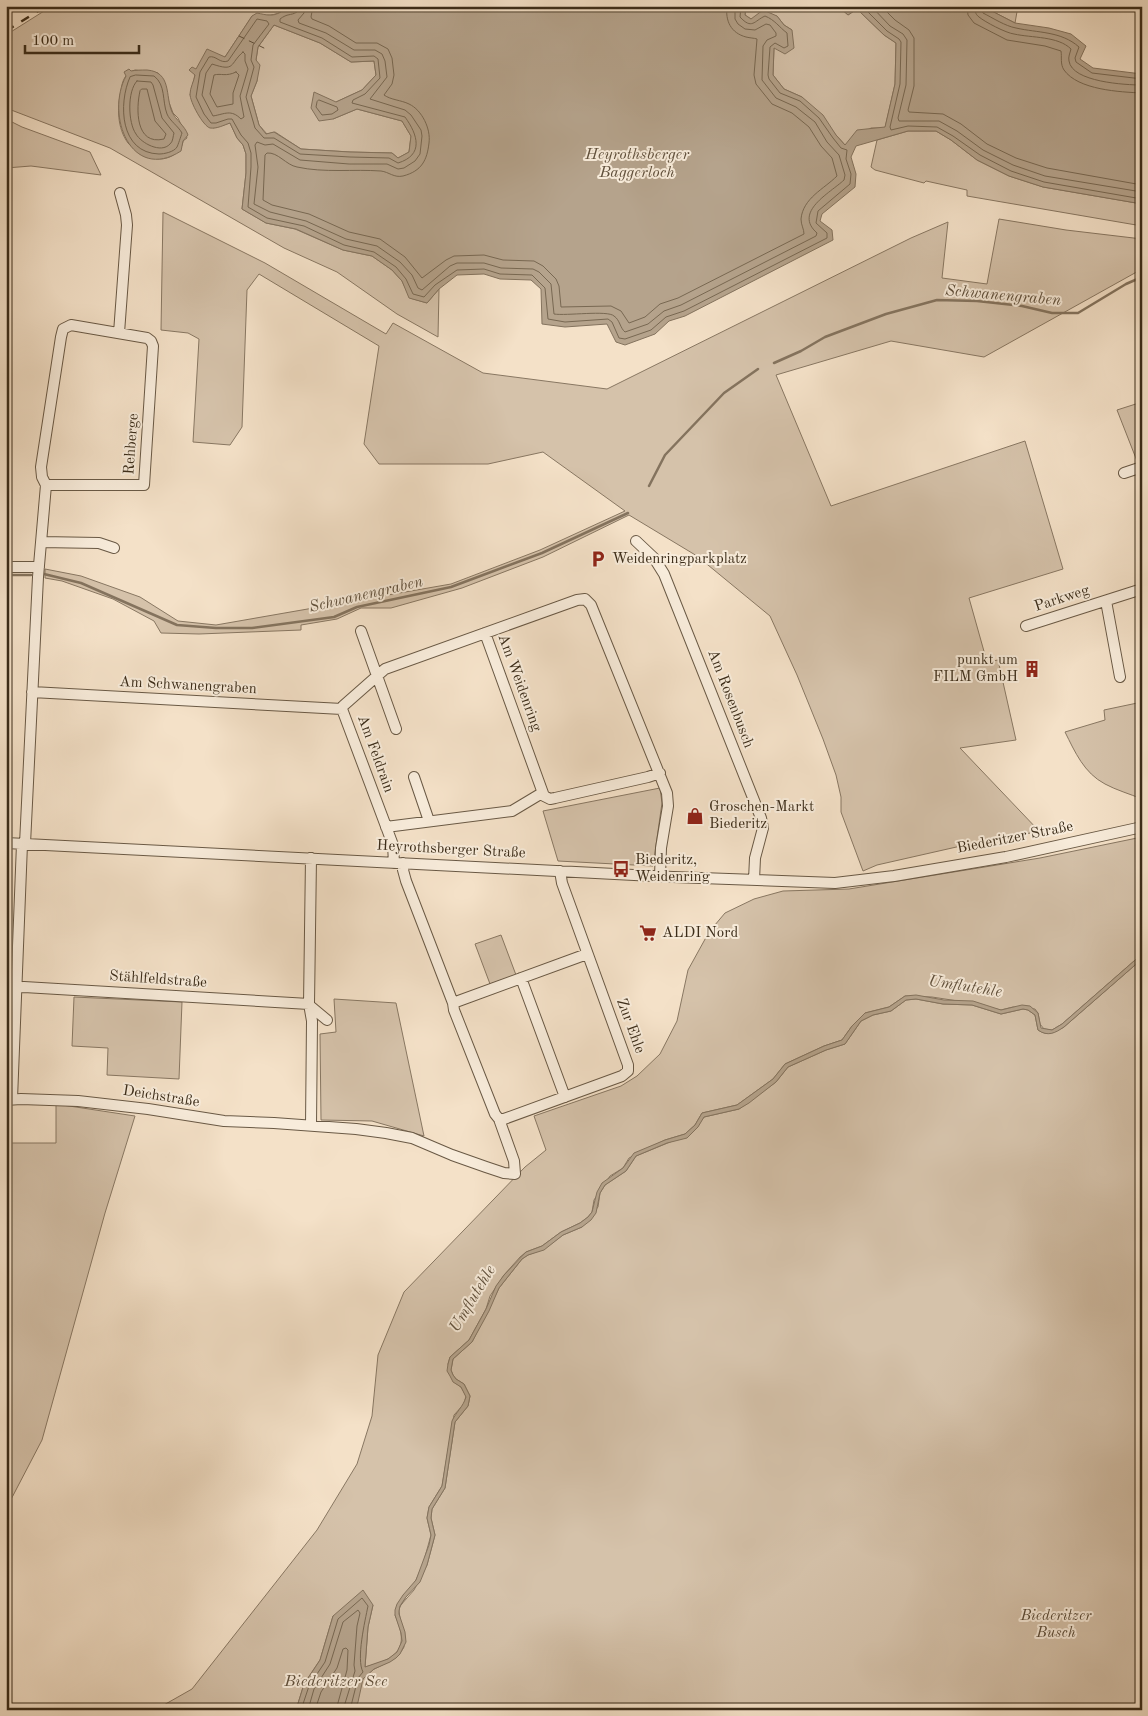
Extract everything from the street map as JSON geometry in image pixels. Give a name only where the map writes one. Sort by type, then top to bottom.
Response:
[{"type":"street","points":[[119,333],[127,226],[120,193]]},
{"type":"street","name":"Rehberge","points":[[9,1100],[11,988],[24,844],[38,572],[46,484],[41,468],[63,329],[71,324],[151,340],[153,346],[144,485],[46,484]]},
{"type":"street","points":[[1124,473],[1142,467]]},
{"type":"street","name":"Am Rosenbusch","points":[[636,541],[654,558],[664,574],[763,823],[755,858],[754,880]]},
{"type":"street","points":[[41,542],[99,543],[114,548]]},
{"type":"street","points":[[6,567],[38,572]]},
{"type":"street","name":"Parkweg","points":[[1026,626],[1142,589]]},
{"type":"street","name":"Am Weidenring","points":[[542,793],[485,633],[577,600],[588,600],[634,714],[648,742],[667,793],[668,800],[661,848],[660,876]]},
{"type":"street","name":"Parkweg","points":[[1106,601],[1120,677]]},
{"type":"street","name":"Am Feldrain","points":[[361,631],[396,729]]},
{"type":"street","name":"Am Feldrain","points":[[399,863],[342,709],[345,704],[385,669],[485,633]]},
{"type":"street","name":"Am Schwanengraben","points":[[32,692],[342,709]]},
{"type":"street","points":[[386,827],[512,811],[542,793],[547,798],[553,799],[660,773]]},
{"type":"street","name":"Am Feldrain","points":[[414,777],[429,821]]},
{"type":"street","name":"Biederitzer Straße","points":[[894,876],[1031,852],[1142,827]]},
{"type":"street","name":"Heyrothsberger Straße","points":[[6,843],[754,880],[835,883],[894,876]]},
{"type":"street","points":[[311,858],[309,1004],[312,1021],[311,1125]]},
{"type":"street","points":[[399,863],[453,1003],[454,1010],[495,1114],[499,1119]]},
{"type":"street","name":"Zur Ehle","points":[[499,1119],[504,1119],[622,1076],[628,1071],[628,1064],[587,954],[562,883],[560,871]]},
{"type":"street","points":[[453,1003],[587,954]]},
{"type":"street","points":[[520,978],[564,1097]]},
{"type":"street","name":"Stählfeldstraße","points":[[11,988],[24,987],[309,1004]]},
{"type":"street","points":[[309,1004],[326,1020]]},
{"type":"street","name":"Deichstraße","points":[[9,1100],[78,1101],[141,1108],[224,1121],[311,1125],[401,1135],[486,1167],[504,1173],[516,1174],[514,1161],[499,1119]]},
{"type":"green space","points":[[52,6],[281,6],[281,12],[277,14],[252,16],[225,57],[195,75],[190,95],[213,128],[230,123],[237,138],[243,145],[246,154],[246,173],[242,209],[266,223],[295,229],[343,250],[372,256],[392,270],[402,281],[410,298],[427,303],[439,289],[438,337],[397,314],[337,272],[284,248],[110,148],[6,108],[6,35]],"holes":[[[135,70],[158,73],[173,113],[178,118],[187,138],[183,141],[177,153],[163,159],[152,158],[128,143],[120,124],[119,111],[122,84],[129,73]]]},
{"type":"green space","points":[[746,6],[838,6],[848,15],[857,9],[884,35],[896,43],[895,84],[885,128],[871,128],[845,145],[802,97],[784,89],[773,75],[774,47],[792,30],[784,25],[777,16],[751,19],[745,15]]},
{"type":"green space","points":[[982,6],[1018,6],[1015,23]]},
{"type":"green space","points":[[274,25],[320,43],[351,62],[374,61],[376,75],[362,90],[336,102],[333,119],[357,109],[402,121],[411,136],[409,152],[398,158],[392,153],[301,149],[275,132],[267,134],[259,125],[251,96],[257,81],[256,60],[258,47]]},
{"type":"green space","points":[[6,119],[22,127],[90,152],[101,175],[31,166],[6,168]]},
{"type":"green space","points":[[908,131],[936,131],[977,160],[1009,176],[1043,187],[1142,204],[1142,226],[967,196],[967,190],[926,181],[924,183],[875,170],[871,167],[877,140]]},
{"type":"green space","points":[[163,212],[265,263],[386,334],[393,323],[483,373],[607,389],[911,238],[948,222],[942,278],[987,284],[999,219],[1066,230],[1142,239],[1142,269],[984,357],[891,341],[776,375],[831,506],[1025,441],[1063,569],[969,598],[987,662],[998,660],[1016,740],[960,748],[1040,832],[1005,836],[877,865],[863,871],[841,812],[841,797],[836,775],[823,739],[770,616],[697,556],[629,515],[543,557],[462,588],[391,608],[361,608],[337,619],[301,625],[301,630],[199,634],[161,633],[154,621],[113,599],[62,581],[45,578],[45,569],[81,576],[140,597],[178,621],[216,625],[451,584],[540,550],[625,511],[543,452],[488,464],[379,464],[364,444],[379,346],[259,274],[247,290],[242,427],[230,445],[193,442],[199,339],[188,333],[161,330]]},
{"type":"green space","points":[[1142,402],[1142,459],[1137,461],[1117,410]]},
{"type":"green space","points":[[1142,702],[1142,799],[1109,786],[1091,774],[1081,761],[1065,732],[1105,720],[1104,710]]},
{"type":"green space","points":[[660,788],[662,803],[653,866],[558,861],[543,811]]},
{"type":"green space","points":[[1142,837],[1142,954],[1062,1024],[1052,1030],[1044,1029],[1040,1024],[1038,1013],[1035,1009],[1013,1007],[1001,1010],[932,997],[905,996],[889,1007],[865,1013],[842,1040],[785,1064],[773,1079],[737,1105],[702,1113],[695,1125],[685,1134],[665,1140],[629,1158],[623,1168],[610,1176],[594,1200],[592,1212],[588,1217],[561,1232],[542,1246],[526,1252],[520,1257],[504,1275],[490,1296],[486,1309],[469,1340],[450,1357],[448,1364],[454,1382],[461,1387],[466,1396],[464,1404],[454,1415],[442,1486],[429,1507],[427,1518],[431,1535],[423,1564],[416,1580],[395,1615],[399,1626],[401,1644],[393,1656],[365,1667],[368,1627],[373,1605],[333,1616],[320,1660],[304,1684],[296,1710],[155,1710],[192,1689],[317,1530],[357,1464],[372,1416],[378,1355],[404,1292],[525,1167],[546,1150],[534,1116],[621,1086],[637,1076],[660,1054],[677,1021],[688,970],[709,932],[725,913],[754,899],[783,891],[849,889],[1040,858]]},
{"type":"green space","points":[[501,935],[516,975],[490,984],[475,944]]},
{"type":"green space","name":"Biederitzer Busch","points":[[1142,959],[1142,1710],[354,1710],[363,1679],[372,1670],[389,1662],[404,1647],[400,1606],[414,1590],[427,1565],[435,1535],[431,1518],[432,1509],[445,1488],[455,1422],[468,1406],[470,1396],[464,1384],[453,1375],[451,1370],[453,1359],[472,1342],[499,1288],[522,1259],[544,1249],[563,1235],[582,1227],[598,1207],[600,1193],[605,1185],[626,1171],[636,1156],[692,1133],[704,1117],[739,1109],[776,1082],[788,1067],[826,1050],[845,1044],[861,1021],[873,1015],[891,1011],[906,1000],[916,999],[943,1004],[972,1005],[1001,1014],[1023,1009],[1035,1015],[1038,1030],[1051,1033],[1064,1027]]},
{"type":"green space","points":[[74,997],[182,1002],[179,1079],[107,1075],[108,1048],[72,1046]]},
{"type":"green space","points":[[334,999],[396,1003],[424,1136],[372,1121],[321,1120],[320,1034],[336,1032]]},
{"type":"green space","points":[[56,1104],[135,1116],[105,1213],[42,1440],[6,1509],[6,1143],[56,1143]]},
{"type":"water","name":"Heyrothsberger Baggerloch","points":[[281,6],[286,6],[290,10],[298,6],[746,6],[745,15],[751,19],[763,10],[777,16],[784,25],[792,30],[794,48],[785,54],[774,48],[773,75],[784,89],[802,97],[823,115],[845,145],[857,130],[885,127],[895,84],[896,43],[884,35],[857,9],[848,15],[838,6],[982,6],[1015,23],[1049,28],[1071,34],[1086,46],[1080,59],[1093,68],[1142,74],[1142,204],[1043,187],[1009,176],[977,160],[936,131],[908,131],[856,146],[851,157],[856,174],[855,187],[822,214],[820,221],[832,230],[833,240],[685,316],[669,321],[655,334],[625,345],[616,342],[607,324],[565,327],[542,324],[541,289],[531,280],[500,279],[484,274],[457,275],[439,289],[427,303],[409,298],[402,281],[392,270],[372,256],[343,250],[296,229],[266,223],[242,209],[246,173],[246,154],[243,145],[237,138],[230,123],[210,128],[201,118],[194,108],[191,98],[190,92],[195,75],[189,70],[192,67],[196,69],[207,49],[225,57],[252,16],[257,13],[272,15],[281,12]],"holes":[[[274,25],[320,43],[351,62],[374,61],[376,75],[362,90],[336,102],[314,92],[311,108],[319,121],[333,119],[357,109],[402,121],[411,136],[409,152],[398,158],[392,153],[301,149],[274,132],[266,134],[259,125],[251,96],[257,81],[260,65],[256,60],[258,47]]]},
{"type":"water","points":[[129,69],[131,71],[147,70],[155,72],[164,80],[172,112],[188,135],[183,141],[181,151],[163,159],[148,158],[136,152],[127,140],[121,125],[119,109],[120,92],[126,76],[124,72]]},
{"type":"water","name":"Biederitzer See","points":[[1142,954],[1142,959],[1064,1027],[1051,1033],[1038,1030],[1035,1015],[1028,1010],[1023,1009],[1001,1014],[972,1005],[943,1004],[916,999],[906,1000],[891,1011],[873,1015],[861,1021],[845,1044],[826,1050],[788,1067],[776,1082],[739,1109],[704,1117],[698,1127],[687,1138],[667,1143],[636,1156],[626,1171],[605,1185],[600,1193],[596,1213],[591,1220],[582,1227],[563,1235],[544,1250],[522,1259],[499,1288],[472,1342],[453,1359],[451,1370],[453,1375],[464,1384],[470,1396],[468,1406],[455,1422],[445,1488],[432,1509],[431,1518],[435,1535],[427,1565],[420,1582],[400,1606],[399,1614],[406,1642],[400,1654],[390,1662],[374,1669],[363,1679],[358,1702],[354,1710],[296,1710],[304,1684],[320,1660],[333,1616],[363,1590],[373,1605],[368,1627],[365,1667],[388,1659],[397,1652],[402,1641],[395,1610],[403,1595],[416,1580],[429,1545],[431,1535],[427,1518],[429,1507],[442,1486],[452,1421],[466,1397],[461,1387],[453,1382],[447,1371],[450,1357],[469,1340],[496,1286],[504,1275],[526,1252],[542,1246],[561,1232],[588,1217],[592,1212],[597,1192],[602,1183],[623,1168],[634,1153],[685,1134],[695,1125],[702,1113],[737,1105],[773,1079],[785,1064],[842,1040],[865,1013],[889,1007],[905,996],[916,995],[944,1000],[973,1001],[1001,1010],[1022,1005],[1030,1006],[1038,1013],[1041,1028],[1052,1030],[1062,1024]]},
{"type":"waterway","name":"Schwanengraben","points":[[774,363],[801,351],[825,337],[886,314],[937,300],[977,301],[1022,306],[1052,313],[1078,313],[1126,284],[1142,277]]},
{"type":"waterway","name":"Schwanengraben","points":[[649,486],[665,455],[724,393],[758,369]]},
{"type":"waterway","name":"Schwanengraben","points":[[44,574],[81,583],[177,625],[252,628],[334,617],[357,607],[451,587],[542,553],[628,513]]},
{"type":"waterway","name":"Schwanengraben","points":[[6,575],[31,575]]},
{"type":"ferry route","points":[[239,36],[266,49]]},
{"type":"railway","points":[[6,31],[46,6]]},
{"type":"place","name":"Weidenringparkplatz","points":[[598,559]]},
{"type":"place","name":"punkt um FILM GmbH","points":[[1032,669]]},
{"type":"place","name":"Groschen-Markt Biederitz","points":[[695,816]]},
{"type":"place","name":"Biederitz, Weidenring","points":[[621,869]]},
{"type":"place","name":"ALDI Nord","points":[[648,933]]},
{"type":"water label","name":"Umflutehle","points":[[965,987]]},
{"type":"water label","name":"Umflutehle","points":[[473,1299]]}]
